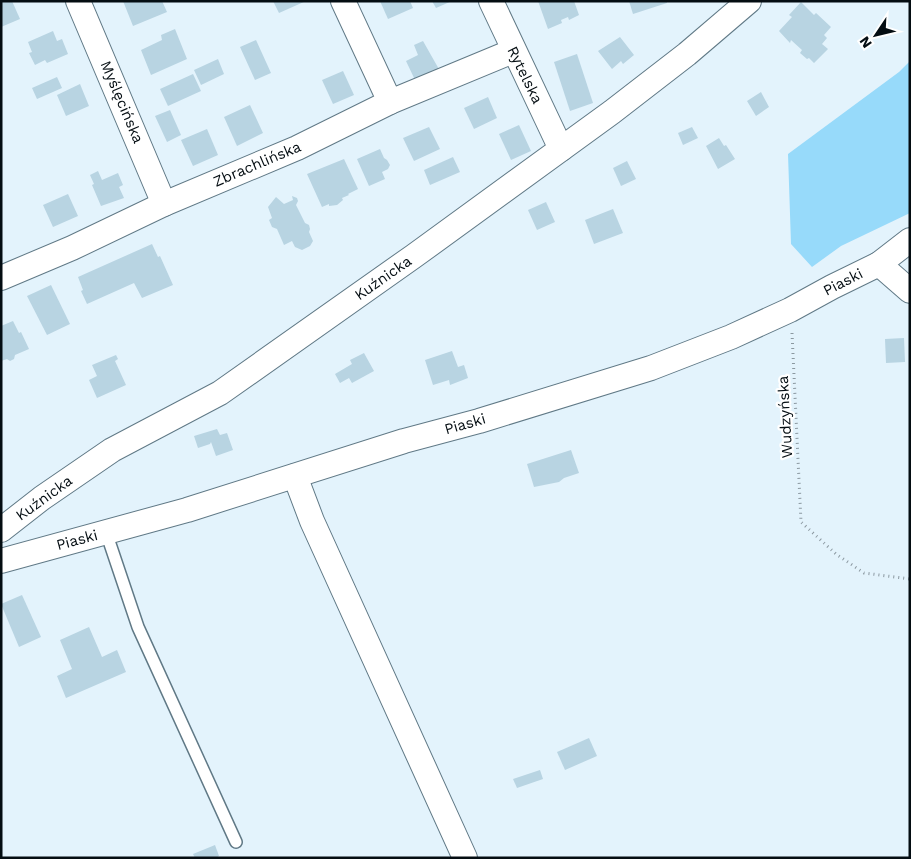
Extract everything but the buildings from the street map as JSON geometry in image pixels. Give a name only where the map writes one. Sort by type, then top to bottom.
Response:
[{"type":"street","name":"Myślęcińska","points":[[78,1],[164,204]]},
{"type":"street","points":[[344,1],[390,102]]},
{"type":"street","name":"Rytelska","points":[[491,1],[561,149]]},
{"type":"street","name":"Kuźnicka","points":[[1,530],[42,498],[112,450],[220,393],[414,256],[687,54],[749,1]]},
{"type":"street","name":"Zbrachlińska","points":[[1,278],[72,248],[164,204],[297,148],[390,102],[513,51]]},
{"type":"street","name":"Piaski","points":[[1,561],[187,510],[404,442],[651,368],[731,337],[790,310],[832,286],[879,264],[910,240]]},
{"type":"street","points":[[879,264],[910,290]]},
{"type":"street","points":[[294,476],[312,521],[465,858]]},
{"type":"lane","points":[[106,532],[138,627],[236,842]]},
{"type":"path","name":"Wudzyńska","points":[[790,310],[801,522],[836,554],[864,573],[910,578]]},
{"type":"shaded area","points":[[910,61],[910,213],[841,246],[812,267],[791,244],[788,154],[899,72]]}]
